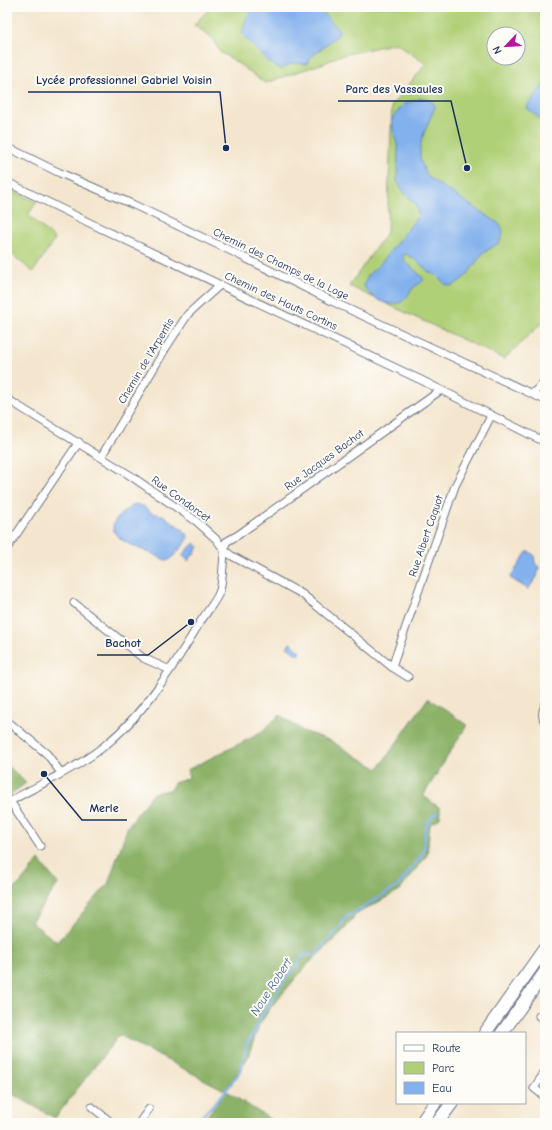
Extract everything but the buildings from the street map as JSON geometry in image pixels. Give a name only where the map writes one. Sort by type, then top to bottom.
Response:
[{"type":"highway","points":[[486,1032],[545,948]]},
{"type":"highway","points":[[503,1032],[545,972]]},
{"type":"highway","points":[[420,1123],[434,1104]]},
{"type":"highway","points":[[437,1123],[451,1104]]},
{"type":"street","name":"Chemin des Champs de la Loge","points":[[7,147],[60,173],[132,204],[344,307],[545,400]]},
{"type":"street","name":"Chemin des Hauts Cortins","points":[[7,182],[545,442]]},
{"type":"street","name":"Chemin de l'Arpentis","points":[[102,457],[167,346],[188,314],[220,285]]},
{"type":"street","points":[[533,394],[545,382]]},
{"type":"street","name":"Rue Jacques Bachot","points":[[224,550],[226,542],[440,390]]},
{"type":"street","name":"Rue Condorcet","points":[[7,399],[79,442],[196,520],[217,540],[224,550]]},
{"type":"street","name":"Rue Albert Caquot","points":[[392,667],[455,486],[491,416]]},
{"type":"street","points":[[7,548],[79,442]]},
{"type":"street","points":[[40,846],[9,802],[86,759],[108,743],[126,727],[143,707],[170,670],[220,592],[224,550],[302,594],[392,667],[408,678]]},
{"type":"street","points":[[74,603],[143,658],[170,670]]},
{"type":"street","points":[[545,705],[542,712],[542,717],[545,722]]},
{"type":"street","points":[[7,721],[47,754],[61,773]]},
{"type":"street","points":[[545,1072],[534,1088],[545,1097]]},
{"type":"street","points":[[92,1107],[112,1123]]},
{"type":"street","points":[[139,1123],[149,1109]]},
{"type":"green space","points":[[211,7],[545,7],[545,320],[504,359],[349,286],[387,232],[392,105],[426,64],[396,43],[338,56],[327,62],[265,83],[232,59],[221,53],[211,37],[194,25]]},
{"type":"green space","points":[[7,188],[37,202],[28,215],[55,239],[33,272],[7,250]]},
{"type":"green space","points":[[428,698],[467,725],[423,796],[440,808],[440,818],[430,824],[427,855],[400,890],[355,915],[345,929],[307,965],[271,1007],[259,1025],[248,1057],[226,1091],[119,1035],[55,1118],[7,1091],[7,896],[22,881],[39,860],[58,884],[31,922],[57,942],[108,884],[128,826],[153,793],[170,790],[174,783],[189,778],[187,770],[259,734],[280,715],[303,731],[329,740],[378,769]]},
{"type":"green space","points":[[7,765],[26,783],[7,797]]},
{"type":"green space","points":[[226,1091],[276,1123],[202,1123]]},
{"type":"water","points":[[255,7],[318,7],[339,30],[338,35],[310,58],[307,64],[293,63],[281,69],[267,61],[242,34],[246,19]]},
{"type":"water","points":[[545,83],[545,123],[527,108]]},
{"type":"water","points":[[421,98],[427,99],[434,103],[435,107],[420,150],[420,159],[428,177],[498,223],[502,228],[503,234],[499,243],[483,253],[467,275],[452,286],[445,284],[416,260],[406,254],[403,255],[404,260],[424,279],[412,289],[404,300],[394,304],[382,302],[376,299],[364,286],[368,275],[382,262],[418,216],[416,204],[405,194],[397,181],[398,149],[392,118],[404,104]]},
{"type":"water","points":[[135,504],[143,506],[152,513],[163,515],[187,533],[187,541],[170,560],[165,560],[132,546],[119,538],[115,533],[113,528],[114,522],[120,515]]},
{"type":"water","points":[[194,543],[199,547],[188,561],[182,555]]},
{"type":"water","points":[[527,552],[534,555],[535,563],[539,567],[537,577],[528,589],[510,578]]},
{"type":"water","points":[[290,643],[301,651],[298,655],[287,647]]},
{"type":"waterway","name":"Noue Robert","points":[[198,1123],[203,1115],[223,1094],[237,1076],[241,1069],[247,1043],[256,1030],[260,1018],[284,981],[296,967],[299,960],[305,954],[316,955],[339,928],[345,918],[398,886],[422,855],[426,828],[431,818],[437,813]]},
{"type":"place","name":"Lycée professionnel Gabriel Voisin","points":[[226,148]]},
{"type":"place","name":"Parc des Vassaules","points":[[467,168]]},
{"type":"place","name":"Bachot","points":[[191,622]]},
{"type":"place","name":"Merle","points":[[44,774]]}]
